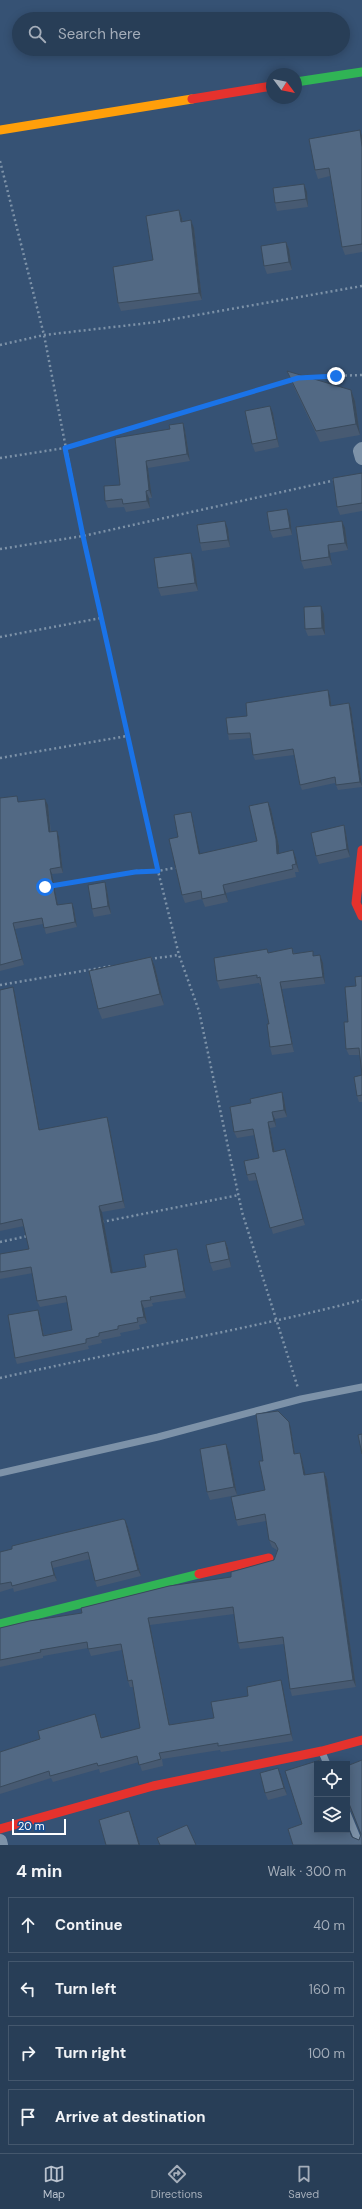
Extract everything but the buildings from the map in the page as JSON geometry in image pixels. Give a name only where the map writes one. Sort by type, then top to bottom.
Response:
[{"type":"street","points":[[302,81],[362,72]]},
{"type":"street","points":[[0,130],[266,87]]},
{"type":"street","points":[[362,448],[360,451],[362,458]]},
{"type":"street","points":[[362,850],[356,903],[362,916]]},
{"type":"street","points":[[0,1624],[133,1590],[269,1558]]},
{"type":"street","points":[[0,1829],[153,1786],[322,1751],[362,1740]]},
{"type":"street","points":[[0,1841],[2,1845]]},
{"type":"lane","points":[[0,1473],[158,1437],[301,1400],[362,1387]]},
{"type":"lane","points":[[322,1751],[326,1761]]},
{"type":"lane","points":[[350,1820],[360,1845]]},
{"type":"path","points":[[0,162],[44,335],[83,536],[158,871],[179,955],[199,1011],[242,1212],[278,1322],[301,1400]]},
{"type":"path","points":[[0,345],[44,335],[157,322],[362,286]]},
{"type":"path","points":[[0,458],[65,448],[298,378],[362,375]]},
{"type":"path","points":[[0,549],[83,536],[339,479]]},
{"type":"path","points":[[0,637],[101,618]]},
{"type":"path","points":[[0,758],[127,736]]},
{"type":"path","points":[[45,887],[135,872],[158,871],[184,866]]},
{"type":"path","points":[[148,960],[179,955]]},
{"type":"path","points":[[0,985],[117,965]]},
{"type":"path","points":[[100,1222],[239,1195]]},
{"type":"path","points":[[0,1242],[31,1236]]},
{"type":"path","points":[[0,1378],[89,1358],[278,1322],[362,1300]]},
{"type":"traffic: fast","points":[[302,81],[362,72]]},
{"type":"traffic: fast","points":[[0,1624],[199,1574]]},
{"type":"traffic: slow","points":[[0,130],[192,99]]},
{"type":"traffic: jam","points":[[192,99],[266,87]]},
{"type":"traffic: jam","points":[[362,850],[356,903],[362,916]]},
{"type":"traffic: jam","points":[[199,1574],[269,1558]]},
{"type":"traffic: jam","points":[[0,1829],[153,1786],[322,1751],[362,1740]]},
{"type":"route","points":[[45,887],[135,872],[158,871],[83,536],[65,448],[298,378],[336,376]]}]
